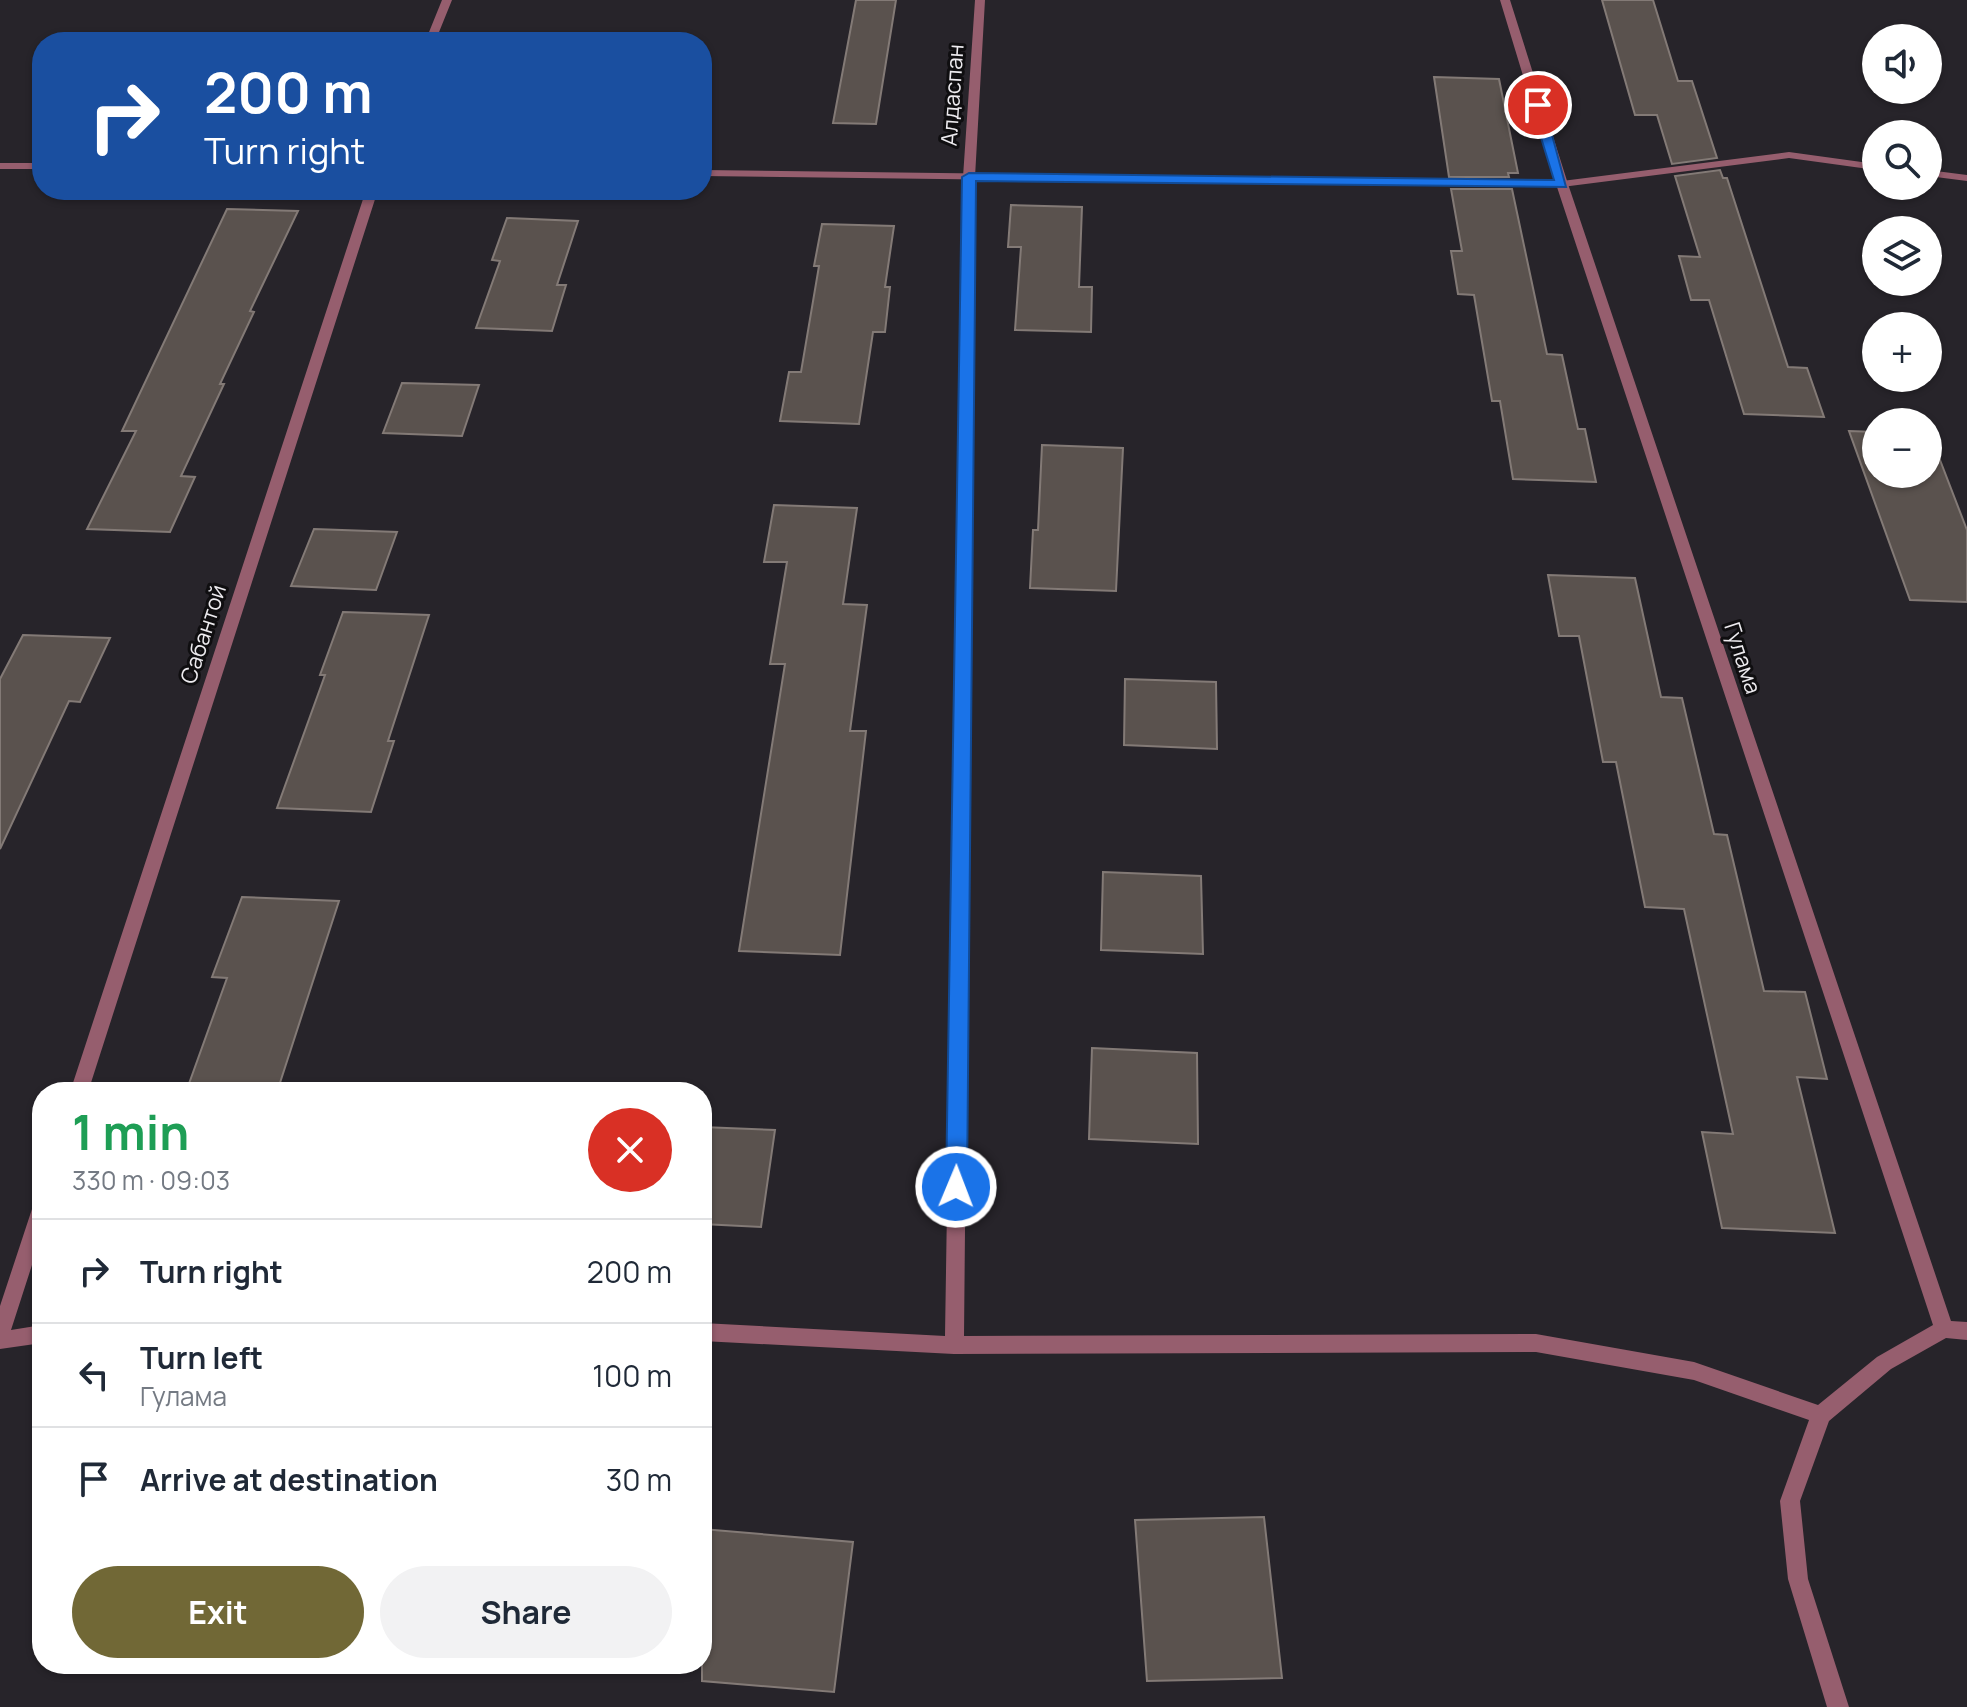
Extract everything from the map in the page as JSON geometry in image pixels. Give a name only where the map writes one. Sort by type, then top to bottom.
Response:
[{"type":"street","points":[[434,32],[447,0]]},
{"type":"street","name":"Алдаспан","points":[[954,1345],[969,177],[980,0]]},
{"type":"street","name":"Гулама","points":[[1505,0],[1562,184],[1944,1329]]},
{"type":"street","points":[[712,173],[1562,184],[1789,155],[1862,165]]},
{"type":"street","points":[[0,166],[32,166]]},
{"type":"street","points":[[1942,175],[1967,178]]},
{"type":"street","name":"Сабантой","points":[[82,1082],[369,200]]},
{"type":"street","points":[[32,1237],[0,1337],[32,1335]]},
{"type":"street","points":[[1838,1707],[1798,1579],[1790,1501],[1821,1415],[1884,1363],[1944,1329],[1967,1331]]},
{"type":"street","points":[[712,1333],[954,1345],[1536,1343],[1694,1371],[1821,1415]]},
{"type":"building","points":[[856,0],[896,0],[876,124],[833,123]]},
{"type":"building","points":[[1602,0],[1653,0],[1678,81],[1692,81],[1717,158],[1672,164],[1657,115],[1635,115]]},
{"type":"building","points":[[1434,77],[1499,79],[1518,173],[1508,173],[1509,177],[1449,177]]},
{"type":"building","points":[[1720,170],[1723,178],[1727,178],[1788,367],[1807,368],[1824,417],[1744,414],[1709,300],[1691,300],[1679,256],[1700,257],[1675,176]]},
{"type":"building","points":[[1451,189],[1512,189],[1547,354],[1562,355],[1578,429],[1585,429],[1596,482],[1513,479],[1500,401],[1492,401],[1474,295],[1458,294],[1451,251],[1462,251]]},
{"type":"building","points":[[1011,205],[1082,207],[1079,287],[1092,287],[1091,332],[1015,330],[1021,247],[1008,247]]},
{"type":"building","points":[[227,209],[298,211],[250,311],[254,312],[220,384],[224,384],[181,476],[195,477],[170,532],[87,529],[136,431],[122,431]]},
{"type":"building","points":[[507,218],[578,221],[557,285],[566,285],[552,331],[476,328],[500,261],[492,260]]},
{"type":"building","points":[[822,224],[894,226],[885,287],[890,287],[885,332],[873,332],[859,424],[780,421],[789,372],[801,372],[819,266],[814,266]]},
{"type":"building","points":[[402,383],[479,385],[462,436],[383,433]]},
{"type":"building","points":[[1849,431],[1862,431],[1862,467]]},
{"type":"building","points":[[1042,445],[1123,448],[1116,591],[1030,588],[1033,530],[1038,530]]},
{"type":"building","points":[[1942,465],[1967,530],[1967,602],[1910,600],[1870,488],[1942,488]]},
{"type":"building","points":[[774,505],[857,508],[843,604],[867,605],[850,731],[866,731],[840,955],[739,951],[785,664],[770,664],[787,562],[764,562]]},
{"type":"building","points":[[314,529],[397,532],[376,590],[291,586]]},
{"type":"building","points":[[1548,575],[1635,578],[1661,697],[1682,698],[1714,834],[1727,835],[1764,991],[1805,992],[1827,1079],[1797,1077],[1835,1233],[1722,1228],[1702,1132],[1733,1134],[1684,909],[1645,907],[1616,762],[1603,762],[1579,636],[1559,636]]},
{"type":"building","points":[[343,612],[429,615],[388,741],[394,741],[371,812],[277,808],[325,675],[320,675]]},
{"type":"building","points":[[23,635],[110,638],[80,702],[69,701],[0,849],[0,679]]},
{"type":"building","points":[[1125,679],[1216,682],[1217,749],[1124,745]]},
{"type":"building","points":[[1103,872],[1201,876],[1203,954],[1101,950]]},
{"type":"building","points":[[242,897],[339,901],[280,1082],[190,1082],[227,978],[212,977]]},
{"type":"building","points":[[1092,1048],[1197,1053],[1198,1144],[1089,1139]]},
{"type":"building","points":[[712,1127],[775,1130],[761,1227],[712,1225]]},
{"type":"building","points":[[1264,1517],[1282,1678],[1147,1681],[1135,1520]]},
{"type":"building","points":[[712,1530],[853,1542],[834,1692],[702,1681],[702,1674],[712,1674]]},
{"type":"route","points":[[956,1187],[969,177],[1562,184],[1538,105]]}]
